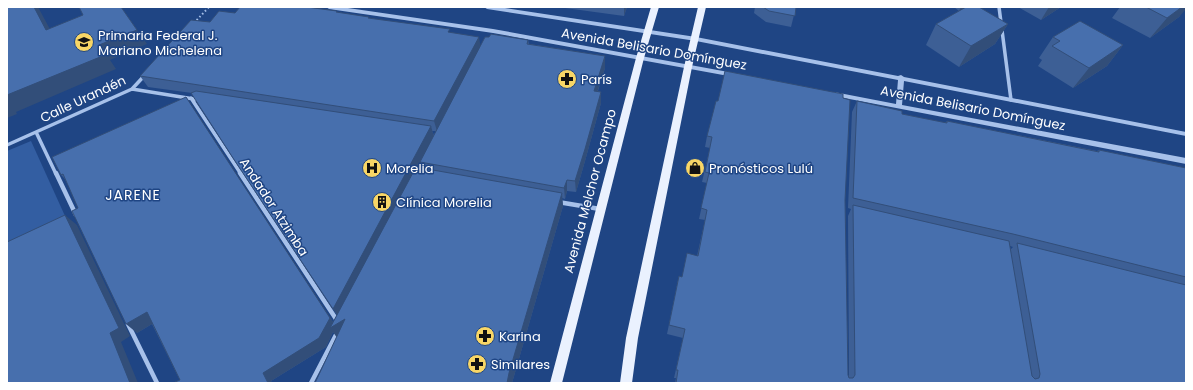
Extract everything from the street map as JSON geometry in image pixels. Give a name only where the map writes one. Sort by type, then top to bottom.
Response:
[{"type":"main road","name":"Avenida Melchor Ocampo","points":[[556,383],[600,209],[655,7]]},
{"type":"main road","points":[[626,383],[634,330],[688,67],[696,39],[702,7]]},
{"type":"street","name":"Avenida Belisario Domínguez","points":[[329,7],[493,31],[742,77]]},
{"type":"street","name":"Avenida Belisario Domínguez","points":[[487,7],[696,39],[901,77],[1186,134]]},
{"type":"street","points":[[999,7],[1011,100]]},
{"type":"street","points":[[490,38],[493,31]]},
{"type":"street","name":"Calle Urandén","points":[[7,145],[132,89],[146,74]]},
{"type":"street","points":[[899,107],[901,77]]},
{"type":"street","points":[[132,89],[207,101]]},
{"type":"street","name":"Avenida Belisario Domínguez","points":[[826,93],[1186,161]]},
{"type":"street","points":[[849,97],[849,105]]},
{"type":"street","name":"Andador Atzimba","points":[[191,98],[340,326]]},
{"type":"street","points":[[36,132],[78,217]]},
{"type":"street","points":[[554,201],[600,209]]},
{"type":"street","points":[[126,318],[157,383]]},
{"type":"street","points":[[312,383],[344,319]]},
{"type":"path","points":[[190,27],[209,7]]},
{"type":"shaded area","points":[[31,141],[70,227],[7,258],[7,151]]},
{"type":"building","points":[[7,7],[34,7],[46,30],[83,15],[79,7],[121,7],[137,30],[99,45],[105,55],[7,95]]},
{"type":"building","points":[[240,7],[306,7],[337,11],[336,12],[369,17],[368,18],[450,29],[448,32],[479,37],[434,121],[140,76],[191,20],[210,22],[219,11],[235,13]]},
{"type":"building","points":[[763,7],[796,7],[795,16],[769,11]]},
{"type":"building","points":[[966,7],[979,7],[1008,24],[971,46],[936,24]]},
{"type":"building","points":[[1146,7],[1182,7],[1167,18]]},
{"type":"building","points":[[1080,21],[1123,45],[1089,68],[1052,46],[1060,41],[1053,37]]},
{"type":"building","points":[[491,34],[528,40],[527,44],[605,56],[594,91],[601,92],[585,149],[575,181],[567,180],[564,188],[420,162],[485,37],[489,37]]},
{"type":"building","points":[[725,71],[843,94],[843,98],[850,100],[845,200],[849,378],[853,378],[855,375],[853,205],[1009,241],[1032,376],[1035,379],[1039,378],[1040,374],[1017,243],[1186,285],[1186,383],[676,383],[678,370],[676,370],[685,329],[669,325],[679,276],[682,277],[687,253],[698,256],[707,210],[701,208],[709,173],[705,172],[712,137],[707,136],[716,101],[718,101]]},
{"type":"building","points":[[196,91],[431,126],[333,309],[191,93]]},
{"type":"building","points":[[186,97],[330,318],[319,338],[263,373],[268,383],[175,383],[180,380],[147,312],[126,324],[72,211],[78,208],[63,174],[61,175],[52,157]]},
{"type":"building","points":[[857,101],[902,111],[902,114],[947,123],[947,121],[1186,168],[1186,277],[1013,234],[853,198]]},
{"type":"building","points":[[416,167],[562,193],[507,383],[315,383],[345,319],[330,328]]},
{"type":"building","points":[[65,215],[119,328],[110,333],[130,383],[7,383],[7,242]]},
{"type":"place","name":"Primaria Federal J. Mariano Michelena","points":[[84,42]]},
{"type":"place","name":"París","points":[[567,79]]},
{"type":"place","name":"Morelia","points":[[372,168]]},
{"type":"place","name":"Pronósticos Lulú","points":[[695,168]]},
{"type":"place","name":"Clínica Morelia","points":[[382,202]]},
{"type":"place","name":"Karina","points":[[485,336]]},
{"type":"place","name":"Similares","points":[[477,364]]},
{"type":"district","name":"JARENE","points":[[133,195]]}]
